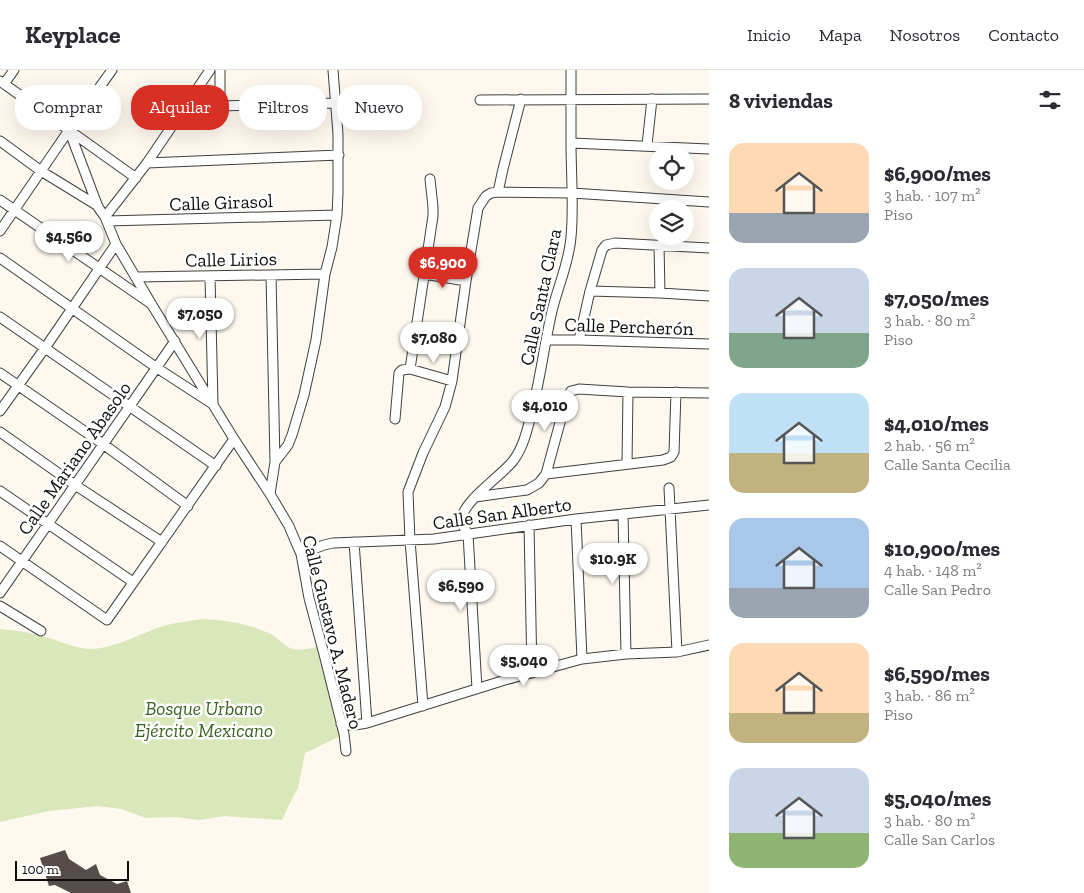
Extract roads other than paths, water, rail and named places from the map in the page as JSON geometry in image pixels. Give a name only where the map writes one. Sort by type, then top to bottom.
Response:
[{"type":"street","points":[[14,70],[2,82],[15,91]]},
{"type":"street","points":[[101,85],[112,70]]},
{"type":"street","points":[[200,85],[210,70]]},
{"type":"street","points":[[220,70],[220,85]]},
{"type":"street","points":[[274,462],[288,445],[298,417],[316,340],[325,274],[332,247],[337,214],[338,117],[335,103],[333,70]]},
{"type":"street","name":"Calle Santa Clara","points":[[468,534],[462,522],[465,510],[475,497],[505,470],[518,454],[531,416],[552,311],[570,247],[572,193],[571,70]]},
{"type":"street","points":[[498,192],[502,168],[521,99]]},
{"type":"street","points":[[647,145],[652,99]]},
{"type":"street","points":[[480,100],[709,99]]},
{"type":"street","points":[[229,105],[335,103]]},
{"type":"street","points":[[0,231],[69,130],[136,178]]},
{"type":"street","name":"Calle Gustavo A. Madero","points":[[69,130],[98,207],[106,219],[116,244],[289,526],[301,554],[309,598],[346,751]]},
{"type":"street","points":[[106,219],[170,130]]},
{"type":"street","points":[[0,141],[41,171],[98,207]]},
{"type":"street","points":[[571,142],[709,149]]},
{"type":"street","points":[[147,164],[339,154]]},
{"type":"street","points":[[410,369],[433,216],[430,179]]},
{"type":"street","points":[[423,706],[408,492],[422,453],[445,407],[452,381],[478,208],[486,196],[498,192],[572,193],[709,202]]},
{"type":"street","points":[[0,200],[152,305]]},
{"type":"street","name":"Calle Girasol","points":[[106,219],[337,214]]},
{"type":"street","points":[[578,340],[590,290],[602,250],[606,245],[615,243],[709,248]]},
{"type":"street","points":[[0,411],[100,270],[116,244]]},
{"type":"street","points":[[659,246],[660,293]]},
{"type":"street","points":[[0,258],[157,368],[213,404]]},
{"type":"street","name":"Calle Lirios","points":[[137,277],[325,274]]},
{"type":"street","points":[[424,274],[466,281]]},
{"type":"street","points":[[270,494],[274,462],[271,275]]},
{"type":"street","points":[[210,276],[213,404]]},
{"type":"street","points":[[590,290],[709,296]]},
{"type":"street","points":[[0,317],[216,466]]},
{"type":"street","name":"Calle Percherón","points":[[547,340],[709,344]]},
{"type":"street","name":"Calle Mariano Abasolo","points":[[0,593],[175,341]]},
{"type":"street","points":[[395,419],[399,373],[402,370],[410,369],[452,381]]},
{"type":"street","points":[[0,373],[103,444],[188,506]]},
{"type":"street","points":[[475,497],[527,490],[539,483],[546,474],[566,396],[571,391],[579,389],[709,393]]},
{"type":"street","points":[[627,464],[628,392]]},
{"type":"street","points":[[546,474],[663,460],[673,455],[676,392]]},
{"type":"street","points":[[0,432],[162,542]]},
{"type":"street","points":[[0,546],[107,620],[234,438]]},
{"type":"street","points":[[669,488],[677,652]]},
{"type":"street","points":[[0,491],[133,582]]},
{"type":"street","name":"Calle San Alberto","points":[[301,554],[333,543],[434,539],[576,519],[709,505]]},
{"type":"street","points":[[622,514],[626,654]]},
{"type":"street","points":[[576,519],[582,659]]},
{"type":"street","points":[[529,525],[532,673]]},
{"type":"street","points":[[468,534],[478,688]]},
{"type":"street","points":[[354,542],[367,723]]},
{"type":"street","points":[[0,606],[40,631]]},
{"type":"street","points":[[341,724],[355,725],[367,723],[478,688],[582,659],[626,654],[677,652],[709,645]]},
{"type":"park label","name":"Bosque Urbano Ejército Mexicano","points":[[204,719]]}]
